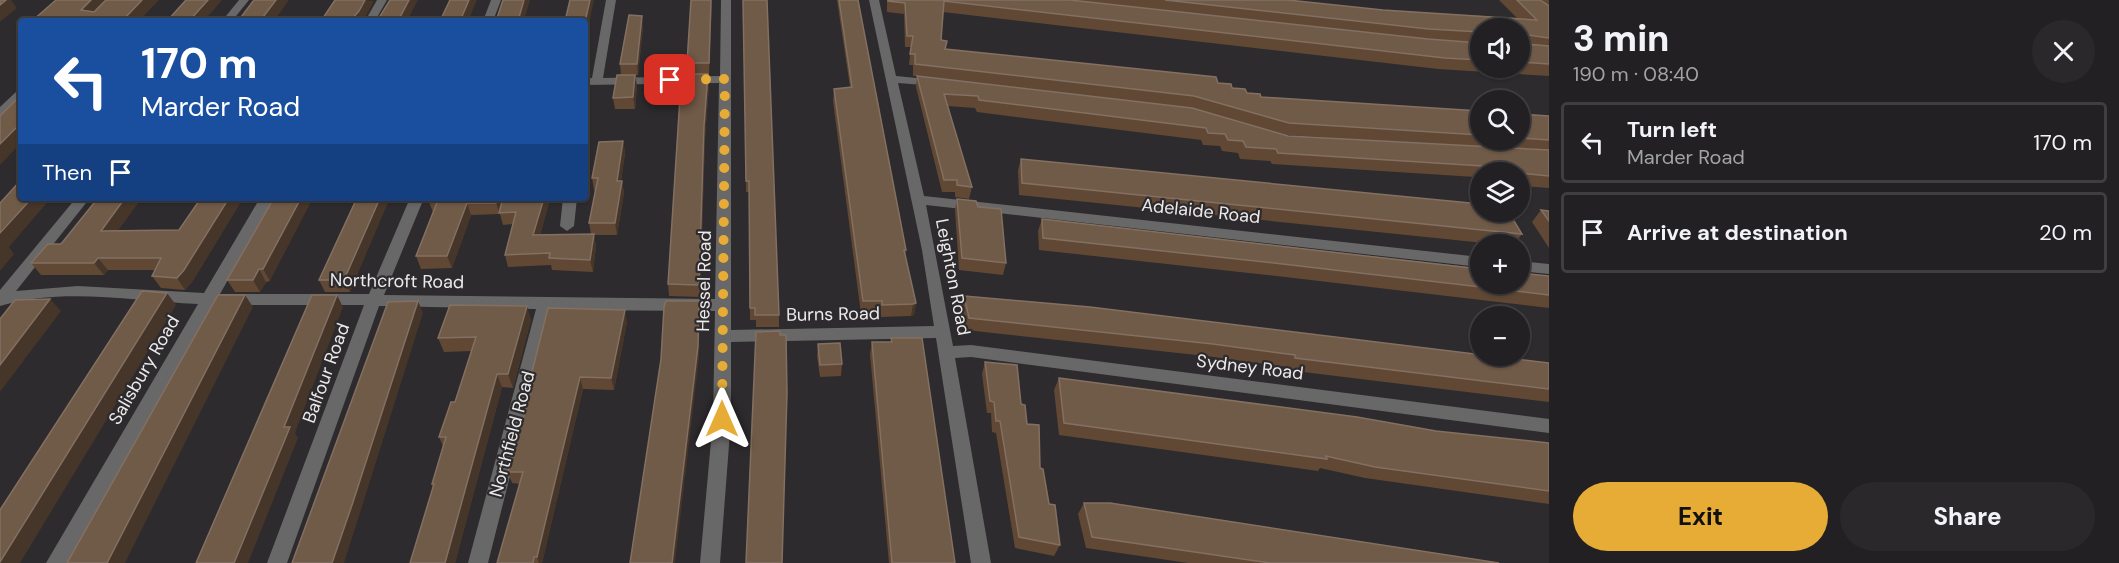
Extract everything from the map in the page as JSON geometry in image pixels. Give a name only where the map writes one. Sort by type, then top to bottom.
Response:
[{"type":"street","points":[[229,18],[244,0]]},
{"type":"street","points":[[372,18],[382,0]]},
{"type":"street","points":[[489,18],[496,0]]},
{"type":"street","points":[[611,0],[591,82],[725,79]]},
{"type":"street","name":"Hessel Road","points":[[710,563],[722,419],[726,0]]},
{"type":"street","name":"Leighton Road","points":[[874,0],[893,79],[944,332],[981,563]]},
{"type":"street","points":[[893,79],[954,85]]},
{"type":"street","points":[[0,114],[18,96]]},
{"type":"street","name":"Adelaide Road","points":[[918,200],[1470,261]]},
{"type":"street","points":[[0,299],[81,201]]},
{"type":"street","name":"Salisbury Road","points":[[56,563],[265,201]]},
{"type":"street","name":"Balfour Road","points":[[277,563],[375,300],[416,201]]},
{"type":"street","points":[[567,226],[570,201]]},
{"type":"street","points":[[1530,268],[1547,272]]},
{"type":"street","name":"Northcroft Road","points":[[0,299],[29,293],[69,291],[207,299],[375,300],[545,305],[723,305]]},
{"type":"street","name":"Northfield Road","points":[[478,563],[545,305]]},
{"type":"street","name":"Burns Road","points":[[723,336],[944,332]]},
{"type":"street","name":"Sydney Road","points":[[947,352],[971,351],[1549,426]]},
{"type":"building","points":[[56,0],[91,0],[81,10],[94,12],[106,0],[142,0],[125,18],[35,18]]},
{"type":"building","points":[[186,0],[208,0],[192,18],[170,18]]},
{"type":"building","points":[[254,0],[276,0],[262,18],[240,18]]},
{"type":"building","points":[[335,0],[365,0],[353,18],[323,18]]},
{"type":"building","points":[[390,0],[409,0],[400,18],[379,18]]},
{"type":"building","points":[[450,0],[469,0],[461,18],[441,18]]},
{"type":"building","points":[[503,0],[524,0],[519,18],[497,18]]},
{"type":"building","points":[[570,0],[590,0],[586,18],[566,18]]},
{"type":"building","points":[[691,0],[711,0],[709,63],[687,63]]},
{"type":"building","points":[[743,0],[767,0],[779,315],[755,315],[755,308],[750,308],[749,181],[746,181]]},
{"type":"building","points":[[839,0],[858,0],[906,250],[904,250],[916,303],[913,304],[882,305],[882,301],[863,301],[834,89],[852,87]]},
{"type":"building","points":[[1070,0],[1470,42],[1470,59],[1445,58],[944,1],[941,40],[947,41],[945,49],[1216,77],[1218,83],[1231,84],[1232,88],[1245,89],[1247,93],[1260,94],[1261,97],[1470,110],[1470,134],[1289,123],[1194,96],[915,64],[915,54],[910,54],[913,36],[907,36],[905,3],[888,1]]},
{"type":"building","points":[[1165,0],[1288,0],[1383,10],[1506,18],[1470,18],[1470,31],[1429,29]]},
{"type":"building","points":[[1517,0],[1540,0],[1549,6],[1549,38],[1530,35],[1530,20],[1537,20]]},
{"type":"building","points":[[629,15],[642,16],[637,64],[620,64]]},
{"type":"building","points":[[1530,44],[1549,46],[1549,64],[1530,63]]},
{"type":"building","points":[[686,74],[708,74],[699,285],[668,284],[681,82],[684,82]]},
{"type":"building","points":[[617,75],[635,75],[633,97],[613,98]]},
{"type":"building","points":[[917,76],[1192,108],[1288,136],[1470,146],[1470,150],[1549,150],[1549,176],[1530,174],[1530,162],[1470,162],[1470,165],[1278,153],[1276,149],[1246,147],[1243,141],[1228,140],[1225,134],[1208,133],[1206,128],[979,100],[978,96],[944,94],[972,187],[957,185],[957,180],[944,180]]},
{"type":"building","points":[[18,98],[18,126],[0,144],[0,116]]},
{"type":"building","points":[[1530,115],[1549,116],[1549,140],[1530,139]]},
{"type":"building","points":[[623,141],[617,181],[622,181],[615,223],[589,223],[598,178],[592,178],[599,142]]},
{"type":"building","points":[[1021,159],[1470,203],[1470,222],[1515,222],[1522,234],[1022,183]]},
{"type":"building","points":[[18,183],[18,201],[29,201],[0,233],[0,203]]},
{"type":"building","points":[[957,199],[976,201],[978,207],[1001,209],[1006,263],[962,258]]},
{"type":"building","points":[[96,201],[123,201],[101,231],[179,230],[199,201],[227,201],[177,278],[152,276],[161,258],[98,258],[94,263],[31,263],[48,244],[61,244]]},
{"type":"building","points":[[272,201],[299,201],[263,269],[259,269],[253,280],[227,280]]},
{"type":"building","points":[[356,201],[379,201],[344,280],[319,280]]},
{"type":"building","points":[[438,201],[497,201],[496,203],[467,203],[447,256],[416,256]]},
{"type":"building","points":[[502,201],[543,201],[533,235],[594,234],[590,260],[549,258],[550,253],[505,255],[516,212],[499,213]]},
{"type":"building","points":[[1541,210],[1549,211],[1549,221]]},
{"type":"building","points":[[1042,219],[1470,268],[1470,286],[1274,263],[1043,238]]},
{"type":"building","points":[[1530,274],[1549,276],[1549,295],[1530,293]]},
{"type":"building","points":[[142,291],[167,293],[0,562],[0,510]]},
{"type":"building","points":[[218,295],[245,295],[107,563],[67,563]]},
{"type":"building","points":[[312,295],[337,295],[284,427],[290,427],[234,563],[196,563]]},
{"type":"building","points":[[964,296],[1090,307],[1470,353],[1470,366],[1530,366],[1530,361],[1549,363],[1549,389],[1295,358],[1295,355],[1213,344],[969,318]]},
{"type":"building","points":[[50,299],[0,365],[0,319],[15,300]]},
{"type":"building","points":[[418,301],[332,563],[292,563],[388,302]]},
{"type":"building","points":[[666,301],[699,301],[698,346],[672,563],[630,563],[661,359]]},
{"type":"building","points":[[450,305],[527,306],[508,374],[497,374],[445,563],[410,563],[446,437],[439,437],[451,402],[455,402],[476,337],[438,338]]},
{"type":"building","points":[[548,308],[625,310],[611,378],[580,377],[537,557],[534,557],[533,563],[497,563],[523,472],[508,472],[535,376],[531,376]]},
{"type":"building","points":[[780,331],[780,335],[786,335],[787,393],[782,563],[746,563],[756,332]]},
{"type":"building","points":[[891,338],[922,338],[955,563],[892,563],[872,342],[892,342]]},
{"type":"building","points":[[840,343],[842,364],[820,365],[818,344]]},
{"type":"building","points":[[985,362],[1017,365],[1021,404],[1025,405],[1027,424],[1039,425],[1040,468],[1043,469],[1049,504],[1055,505],[1060,545],[1019,537],[1000,421],[996,421],[994,402],[990,401]]},
{"type":"building","points":[[1059,378],[1357,417],[1436,431],[1549,443],[1549,491],[1375,467],[1326,456],[1327,459],[1064,423]]},
{"type":"building","points":[[1084,503],[1110,503],[1499,563],[1270,563],[1092,537]]},
{"type":"route","points":[[670,80],[725,79],[722,419]]}]
